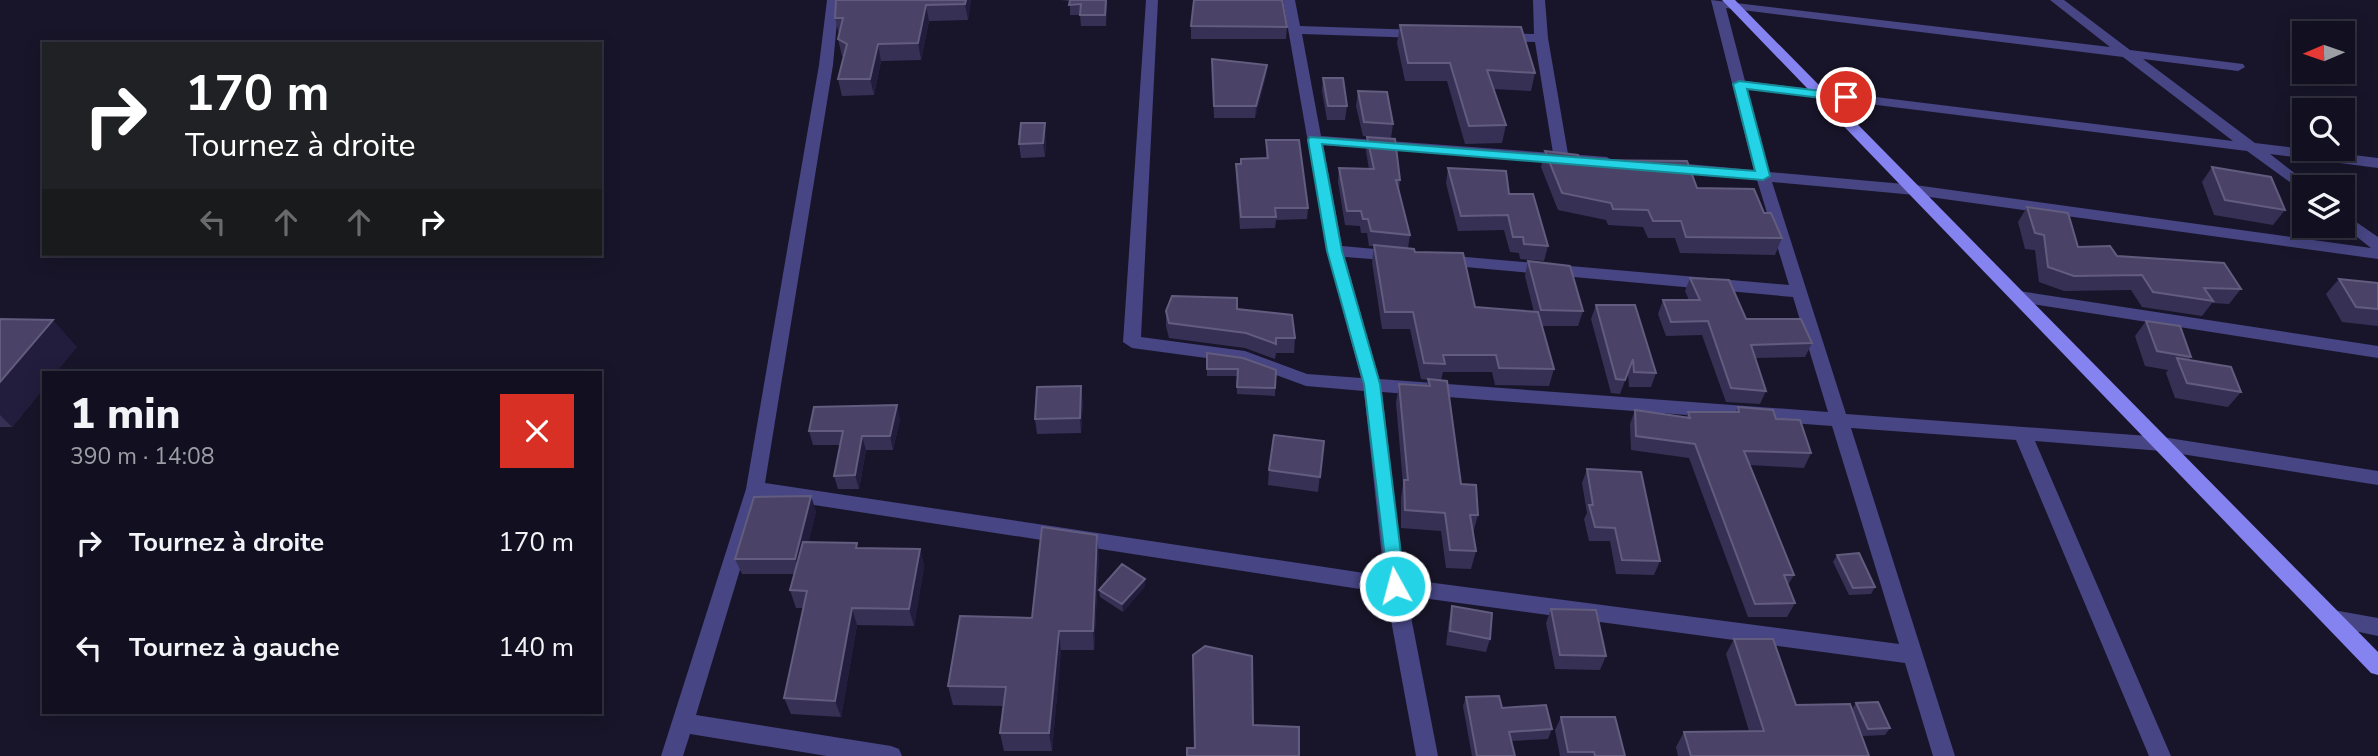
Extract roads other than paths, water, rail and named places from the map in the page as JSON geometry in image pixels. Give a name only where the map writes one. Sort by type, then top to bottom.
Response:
[{"type":"street","points":[[672,756],[755,489],[826,65],[833,0]]},
{"type":"street","points":[[1152,0],[1132,342],[1245,357],[1306,380],[2162,444],[2378,478]]},
{"type":"street","points":[[1289,0],[1335,251],[1372,384],[1395,586],[1427,756]]},
{"type":"street","points":[[1539,0],[1541,38],[1561,158]]},
{"type":"street","points":[[2056,0],[2292,178]]},
{"type":"street","points":[[1723,2],[2238,67]]},
{"type":"street","points":[[1723,2],[1739,84],[1763,176],[1944,756]]},
{"type":"street","points":[[1723,2],[1915,190],[2378,666]]},
{"type":"street","points":[[1294,30],[1432,34]]},
{"type":"street","points":[[1486,36],[1541,38]]},
{"type":"street","points":[[1739,84],[2378,163]]},
{"type":"street","points":[[1315,140],[1629,164]]},
{"type":"street","points":[[1656,166],[1915,190],[2378,254]]},
{"type":"street","points":[[2355,227],[2378,244]]},
{"type":"street","points":[[1335,251],[1800,292]]},
{"type":"street","points":[[2019,297],[2378,352]]},
{"type":"street","points":[[2022,433],[2160,756]]},
{"type":"street","points":[[755,489],[1395,586],[1912,655]]},
{"type":"street","points":[[2333,619],[2378,627]]},
{"type":"street","points":[[683,723],[891,756]]}]
